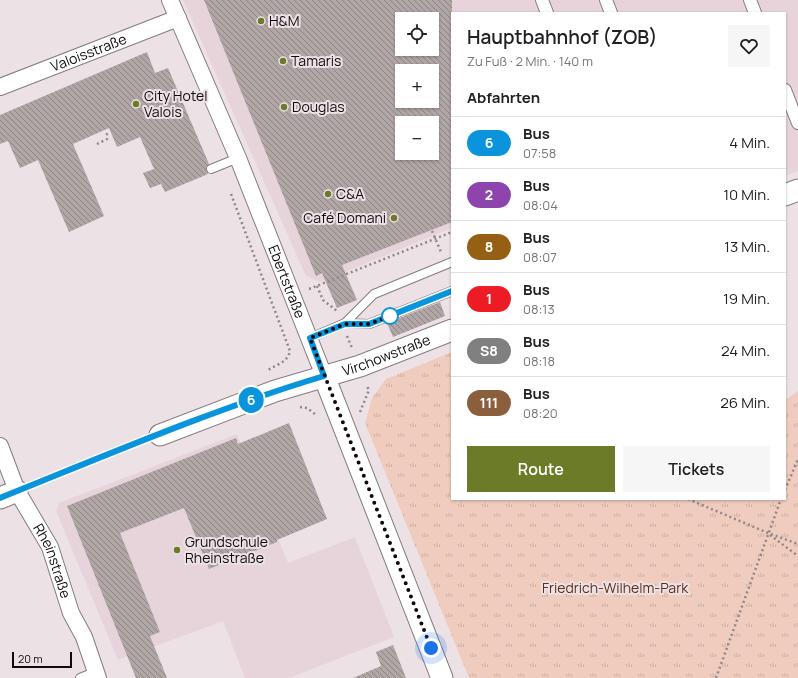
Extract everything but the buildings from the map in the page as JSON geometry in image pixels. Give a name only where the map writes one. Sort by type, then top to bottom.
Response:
[{"type":"street","name":"Ebertstraße","points":[[170,0],[238,158],[310,338],[442,678]]},
{"type":"street","points":[[542,0],[547,12]]},
{"type":"street","points":[[606,0],[611,12]]},
{"type":"street","points":[[750,0],[755,12]]},
{"type":"street","name":"Valoisstraße","points":[[0,87],[178,18]]},
{"type":"street","points":[[786,93],[798,123]]},
{"type":"street","points":[[786,195],[798,190]]},
{"type":"street","name":"Virchowstraße","points":[[160,434],[275,391],[360,366],[451,330]]},
{"type":"street","name":"Rheinstraße","points":[[0,446],[9,494],[50,548],[71,613],[84,637],[96,675]]},
{"type":"lane","points":[[211,169],[238,158]]},
{"type":"lane","points":[[345,324],[374,294],[451,262]]},
{"type":"lane","points":[[310,338],[345,324],[369,324],[451,291]]},
{"type":"lane","points":[[80,678],[96,675]]},
{"type":"path","points":[[97,144],[107,139],[107,134],[110,132]]},
{"type":"path","points":[[220,165],[290,351],[289,357],[286,360],[267,371],[275,391]]},
{"type":"path","points":[[317,286],[451,232]]},
{"type":"path","points":[[786,488],[798,459]]},
{"type":"path","points":[[690,500],[798,544]]},
{"type":"path","points":[[716,678],[781,500]]},
{"type":"path","points":[[768,533],[798,556]]},
{"type":"shaded area","points":[[183,0],[798,0],[798,171],[786,176],[786,12],[451,12],[451,228],[320,282],[306,276]]},
{"type":"shaded area","name":"Grundschule Rheinstraße","points":[[237,434],[288,563],[355,537],[394,637],[289,678],[245,678],[223,621],[118,660],[56,511],[59,503]]},
{"type":"green space","name":"Friedrich-Wilhelm-Park","points":[[451,352],[451,500],[786,500],[786,399],[798,391],[798,678],[469,678],[365,423],[372,398],[386,379]]},
{"type":"bus line","name":"6","points":[[0,498],[208,416],[275,391],[324,376],[310,338],[345,324],[369,324],[451,291]]},
{"type":"place","name":"H&M","points":[[261,21]]},
{"type":"place","name":"Tamaris","points":[[283,61]]},
{"type":"place","name":"City Hotel Valois","points":[[136,104]]},
{"type":"place","name":"Douglas","points":[[284,107]]},
{"type":"place","name":"C&A","points":[[328,194]]},
{"type":"place","name":"Café Domani","points":[[394,218]]},
{"type":"place","name":"Grundschule Rheinstraße","points":[[177,550]]},
{"type":"route","points":[[390,316],[396,314],[369,324],[345,324],[310,338],[431,648]]}]
